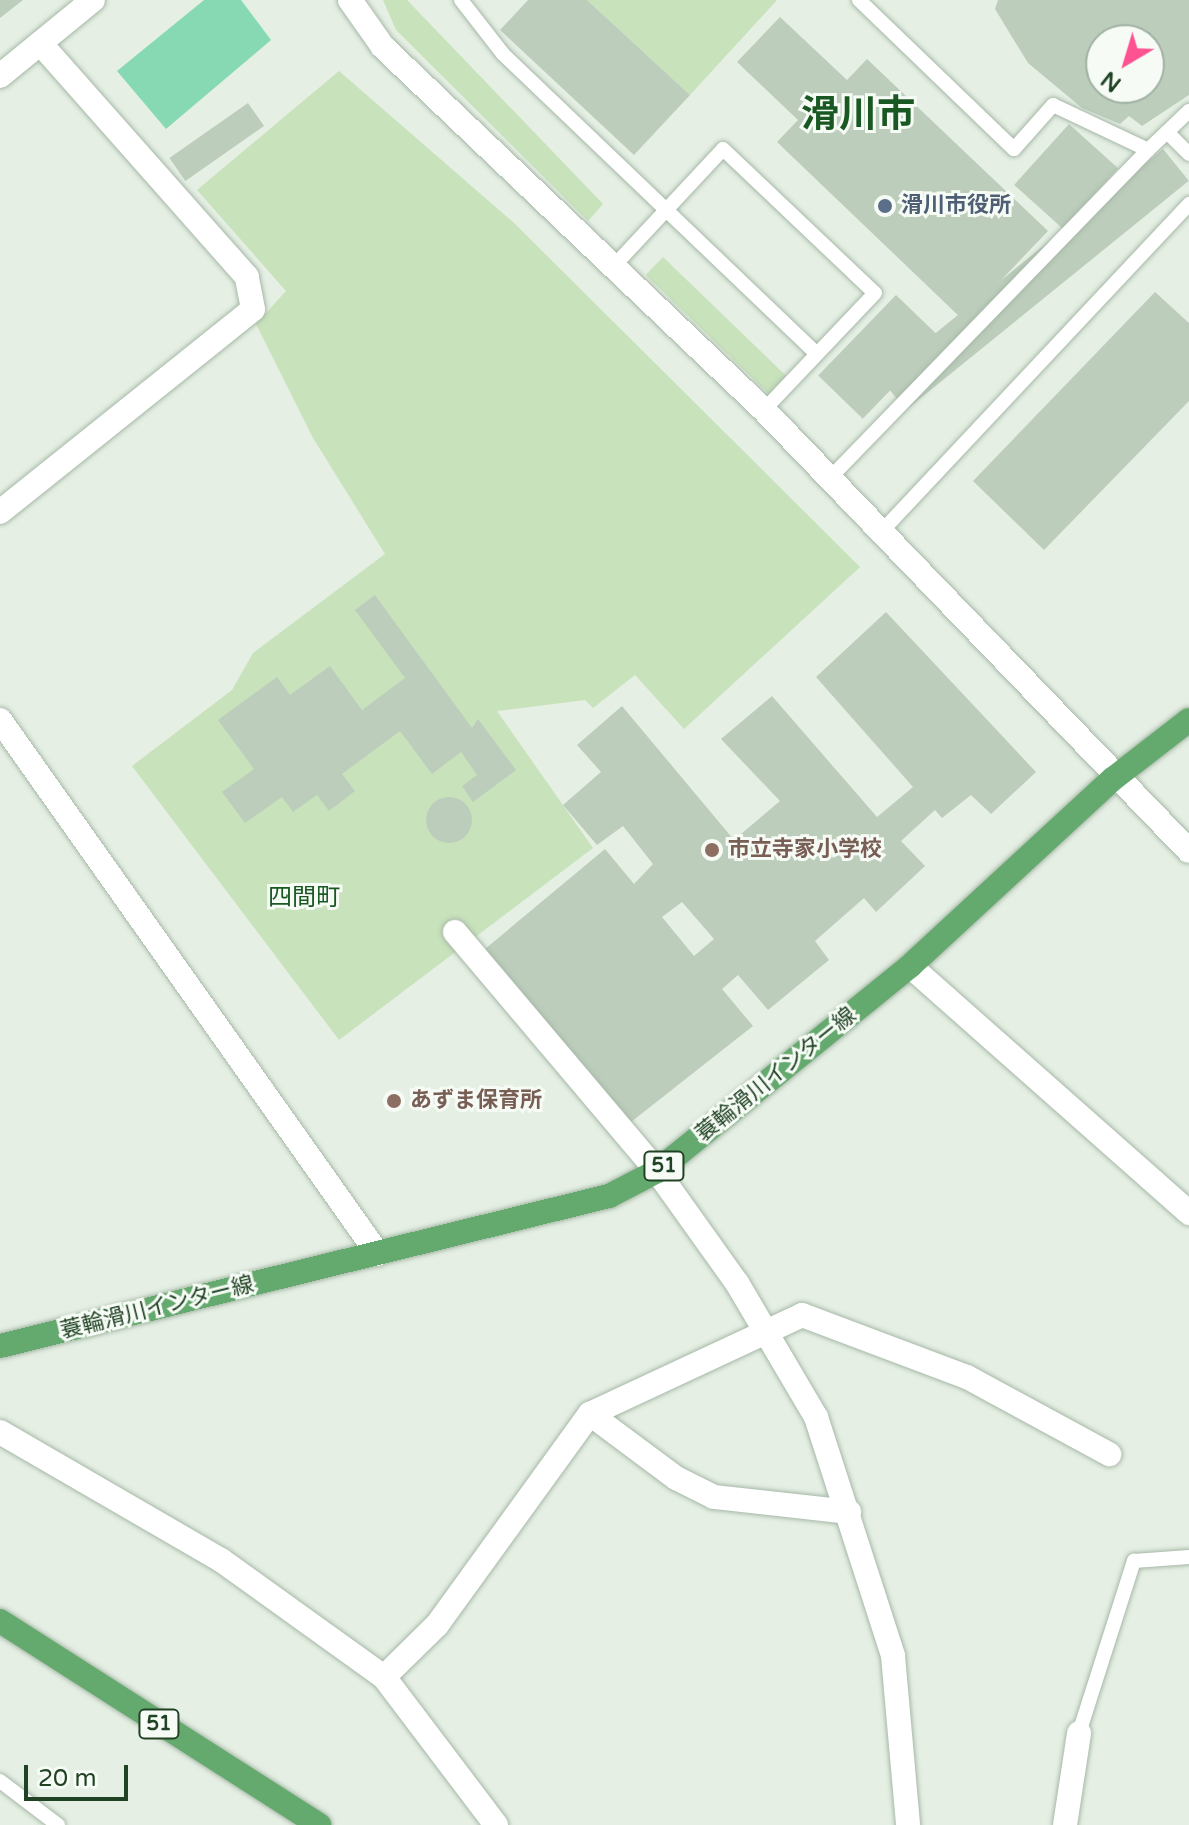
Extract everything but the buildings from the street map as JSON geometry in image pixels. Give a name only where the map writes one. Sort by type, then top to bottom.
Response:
[{"type":"main road","name":"蓑輪滑川インター線","points":[[0,1346],[609,1196],[657,1171],[910,966],[1113,779],[1189,720]]},
{"type":"main road","name":"51","points":[[0,1621],[319,1825]]},
{"type":"street","points":[[0,76],[93,0]]},
{"type":"street","points":[[350,0],[383,47],[764,410],[882,531],[1113,779],[1139,795],[1189,851]]},
{"type":"street","points":[[0,512],[253,309],[247,277],[40,43]]},
{"type":"street","points":[[0,720],[378,1254]]},
{"type":"street","points":[[455,932],[657,1171],[763,1329],[816,1417],[893,1656],[908,1825]]},
{"type":"street","points":[[910,966],[1189,1213]]},
{"type":"street","points":[[384,1677],[437,1625],[590,1414],[763,1329],[802,1315],[967,1377],[1109,1454]]},
{"type":"street","points":[[590,1414],[714,1497],[849,1512]]},
{"type":"street","points":[[0,1432],[221,1560],[384,1677],[496,1825]]},
{"type":"street","points":[[1065,1825],[1079,1733]]},
{"type":"lane","points":[[461,0],[503,54],[817,354]]},
{"type":"lane","points":[[859,0],[1014,149],[1053,105],[1148,150]]},
{"type":"lane","points":[[830,478],[1189,111]]},
{"type":"lane","points":[[1167,132],[1189,154]]},
{"type":"lane","points":[[613,267],[723,149],[875,293],[764,410]]},
{"type":"lane","points":[[882,531],[1189,204]]},
{"type":"lane","points":[[1079,1733],[1134,1561],[1189,1557]]},
{"type":"lane","points":[[0,1781],[58,1825]]},
{"type":"shaded area","points":[[204,0],[241,0],[271,40],[166,129],[117,71]]},
{"type":"shaded area","points":[[383,0],[407,0],[603,204],[588,221],[396,30]]},
{"type":"shaded area","points":[[587,0],[777,0],[690,95]]},
{"type":"shaded area","points":[[339,71],[513,222],[860,567],[684,729],[635,675],[593,708],[585,700],[497,711],[593,848],[339,1040],[132,766],[232,690],[253,653],[385,554],[313,438],[256,324],[286,291],[197,190]]},
{"type":"shaded area","points":[[663,257],[786,376],[769,394],[646,275]]},
{"type":"place","name":"滑川市役所","points":[[885,206]]},
{"type":"place","name":"市立寺家小学校","points":[[712,850]]},
{"type":"place","name":"あずま保育所","points":[[394,1101]]},
{"type":"district","name":"滑川市","points":[[858,116]]},
{"type":"district","name":"四間町","points":[[304,898]]}]
